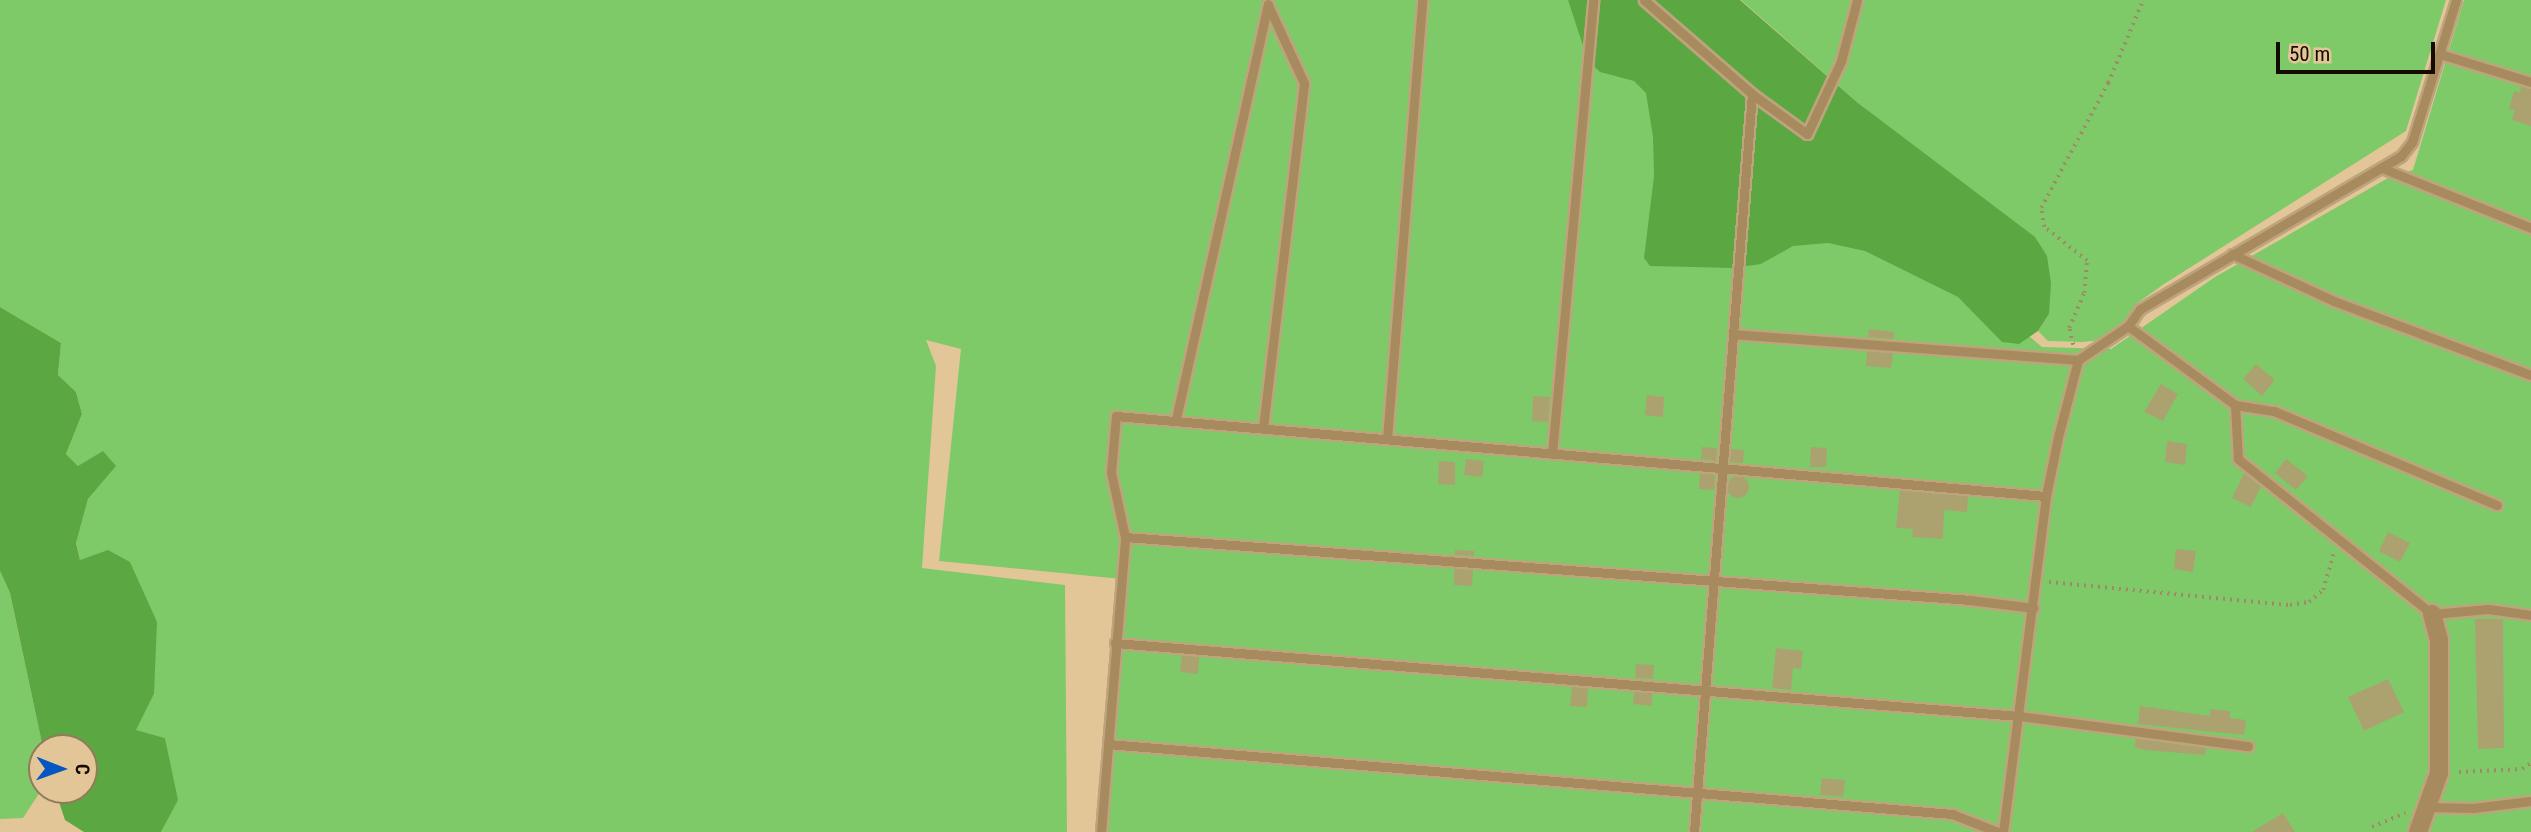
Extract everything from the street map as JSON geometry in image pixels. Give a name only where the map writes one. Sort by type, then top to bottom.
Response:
[{"type":"street","points":[[2418,832],[2439,773],[2439,640],[2432,614]]},
{"type":"lane","points":[[1387,439],[1422,0]]},
{"type":"lane","points":[[1552,454],[1593,0]]},
{"type":"lane","points":[[1644,0],[1752,94],[1807,134],[1841,61],[1857,0]]},
{"type":"lane","points":[[1732,334],[2078,360],[2128,326],[2140,309],[2382,169],[2412,142],[2456,0]]},
{"type":"lane","points":[[1263,428],[1304,83],[1269,2]]},
{"type":"lane","points":[[1176,419],[1269,2]]},
{"type":"lane","points":[[2440,54],[2531,82]]},
{"type":"lane","points":[[1694,832],[1720,468],[1752,94]]},
{"type":"lane","points":[[2382,169],[2531,228]]},
{"type":"lane","points":[[2232,254],[2334,301],[2531,376]]},
{"type":"lane","points":[[2128,326],[2235,405],[2274,411],[2497,505]]},
{"type":"lane","points":[[1108,744],[1952,814],[2001,832],[2019,716],[2046,496],[2078,360]]},
{"type":"lane","points":[[2235,405],[2238,458],[2432,614],[2488,609],[2531,615]]},
{"type":"lane","points":[[1101,832],[1125,537],[1111,472],[1116,416],[1176,419],[2046,496]]},
{"type":"lane","points":[[1125,537],[2033,608]]},
{"type":"lane","points":[[1115,643],[1706,688],[2019,716],[2248,746]]},
{"type":"lane","points":[[2427,807],[2473,808],[2531,801]]},
{"type":"path","points":[[2078,360],[2069,328],[2084,293],[2087,261],[2045,227],[2041,208],[2108,83],[2143,0]]},
{"type":"path","points":[[2036,580],[2290,605],[2309,602],[2323,590],[2338,539]]},
{"type":"path","points":[[2439,773],[2522,769],[2531,763]]},
{"type":"path","points":[[2372,827],[2427,807]]},
{"type":"green space","points":[[0,0],[1623,0],[2042,347],[2111,349],[2215,277],[2388,178],[2413,170],[2464,0],[2531,0],[2531,832],[1103,832],[1121,579],[939,561],[961,349],[926,340],[936,366],[922,568],[1065,585],[1067,832],[161,832],[177,800],[165,738],[135,730],[154,694],[80,560],[76,542],[88,499],[115,466],[78,466],[66,454],[82,414],[76,392],[58,375],[61,343],[0,307]]},
{"type":"green space","points":[[1568,0],[1740,0],[1858,103],[2035,237],[2047,256],[2051,283],[2049,314],[2038,331],[2019,344],[2002,342],[1958,297],[1865,251],[1828,243],[1793,246],[1761,264],[1733,268],[1650,266],[1644,258],[1654,176],[1653,137],[1646,93],[1634,81],[1600,72],[1588,61]]},
{"type":"green space","points":[[1741,0],[2446,0],[2406,131],[2164,284],[2136,304],[2120,327],[2102,340],[2082,342],[2048,341],[2038,331],[2049,314],[1937,165],[1858,103]]},
{"type":"green space","points":[[0,307],[61,343],[58,375],[76,392],[82,414],[66,454],[78,466],[103,451],[116,466],[88,499],[76,543],[80,560],[108,550],[130,562],[157,622],[154,694],[136,730],[165,738],[178,800],[161,832],[84,832],[65,820],[60,804],[98,804],[98,734],[40,734],[10,593],[0,571]]},
{"type":"green space","points":[[0,571],[10,593],[40,734],[28,734],[28,804],[32,804],[23,818],[0,819]]},
{"type":"building","points":[[2521,86],[2531,89],[2531,126],[2512,120],[2515,110],[2509,109],[2514,91],[2520,93]]},
{"type":"building","points":[[1869,329],[1894,332],[1894,339],[1868,337]]},
{"type":"building","points":[[1867,351],[1893,353],[1891,368],[1866,366]]},
{"type":"building","points":[[2256,364],[2275,380],[2262,396],[2243,379]]},
{"type":"building","points":[[2161,384],[2178,394],[2163,421],[2144,412]]},
{"type":"building","points":[[1647,395],[1664,397],[1663,417],[1645,415]]},
{"type":"building","points":[[1533,396],[1550,397],[1548,422],[1532,421]]},
{"type":"building","points":[[2167,441],[2187,444],[2185,465],[2165,462]]},
{"type":"building","points":[[1702,447],[1717,448],[1716,461],[1701,459]]},
{"type":"building","points":[[1811,447],[1827,448],[1826,467],[1810,467]]},
{"type":"building","points":[[1731,449],[1744,450],[1743,463],[1730,462]]},
{"type":"building","points":[[1466,459],[1484,461],[1482,477],[1464,475]]},
{"type":"building","points":[[2286,459],[2308,476],[2296,490],[2275,473]]},
{"type":"building","points":[[1439,461],[1455,462],[1455,485],[1438,484]]},
{"type":"building","points":[[1700,473],[1715,475],[1714,490],[1699,489]]},
{"type":"building","points":[[2244,473],[2261,486],[2251,507],[2232,498]]},
{"type":"building","points":[[1738,476],[1746,479],[1749,487],[1746,495],[1738,498],[1730,495],[1727,487],[1730,479]]},
{"type":"building","points":[[1900,490],[1968,496],[1967,512],[1944,510],[1943,539],[1912,537],[1913,529],[1896,528]]},
{"type":"building","points":[[2388,532],[2410,543],[2400,562],[2379,551]]},
{"type":"building","points":[[2176,549],[2196,551],[2193,572],[2174,569]]},
{"type":"building","points":[[1455,550],[1474,551],[1474,556],[1455,555]]},
{"type":"building","points":[[1454,569],[1473,570],[1472,586],[1454,585]]},
{"type":"building","points":[[2475,619],[2503,619],[2504,748],[2478,749]]},
{"type":"building","points":[[1776,648],[1803,651],[1801,669],[1793,668],[1791,690],[1772,688]]},
{"type":"building","points":[[1182,655],[1199,657],[1198,674],[1180,672]]},
{"type":"building","points":[[1636,664],[1654,665],[1653,679],[1635,678]]},
{"type":"building","points":[[2388,679],[2404,712],[2364,731],[2348,697]]},
{"type":"building","points":[[1572,687],[1588,688],[1587,707],[1570,706]]},
{"type":"building","points":[[1634,692],[1652,693],[1652,706],[1633,704]]},
{"type":"building","points":[[2140,706],[2210,716],[2210,709],[2230,711],[2230,718],[2246,720],[2244,735],[2138,724]]},
{"type":"building","points":[[2136,738],[2206,747],[2205,755],[2145,750],[2134,747]]},
{"type":"building","points":[[1822,778],[1845,780],[1843,797],[1820,795]]},
{"type":"building","points":[[2283,813],[2295,832],[2252,832]]}]
